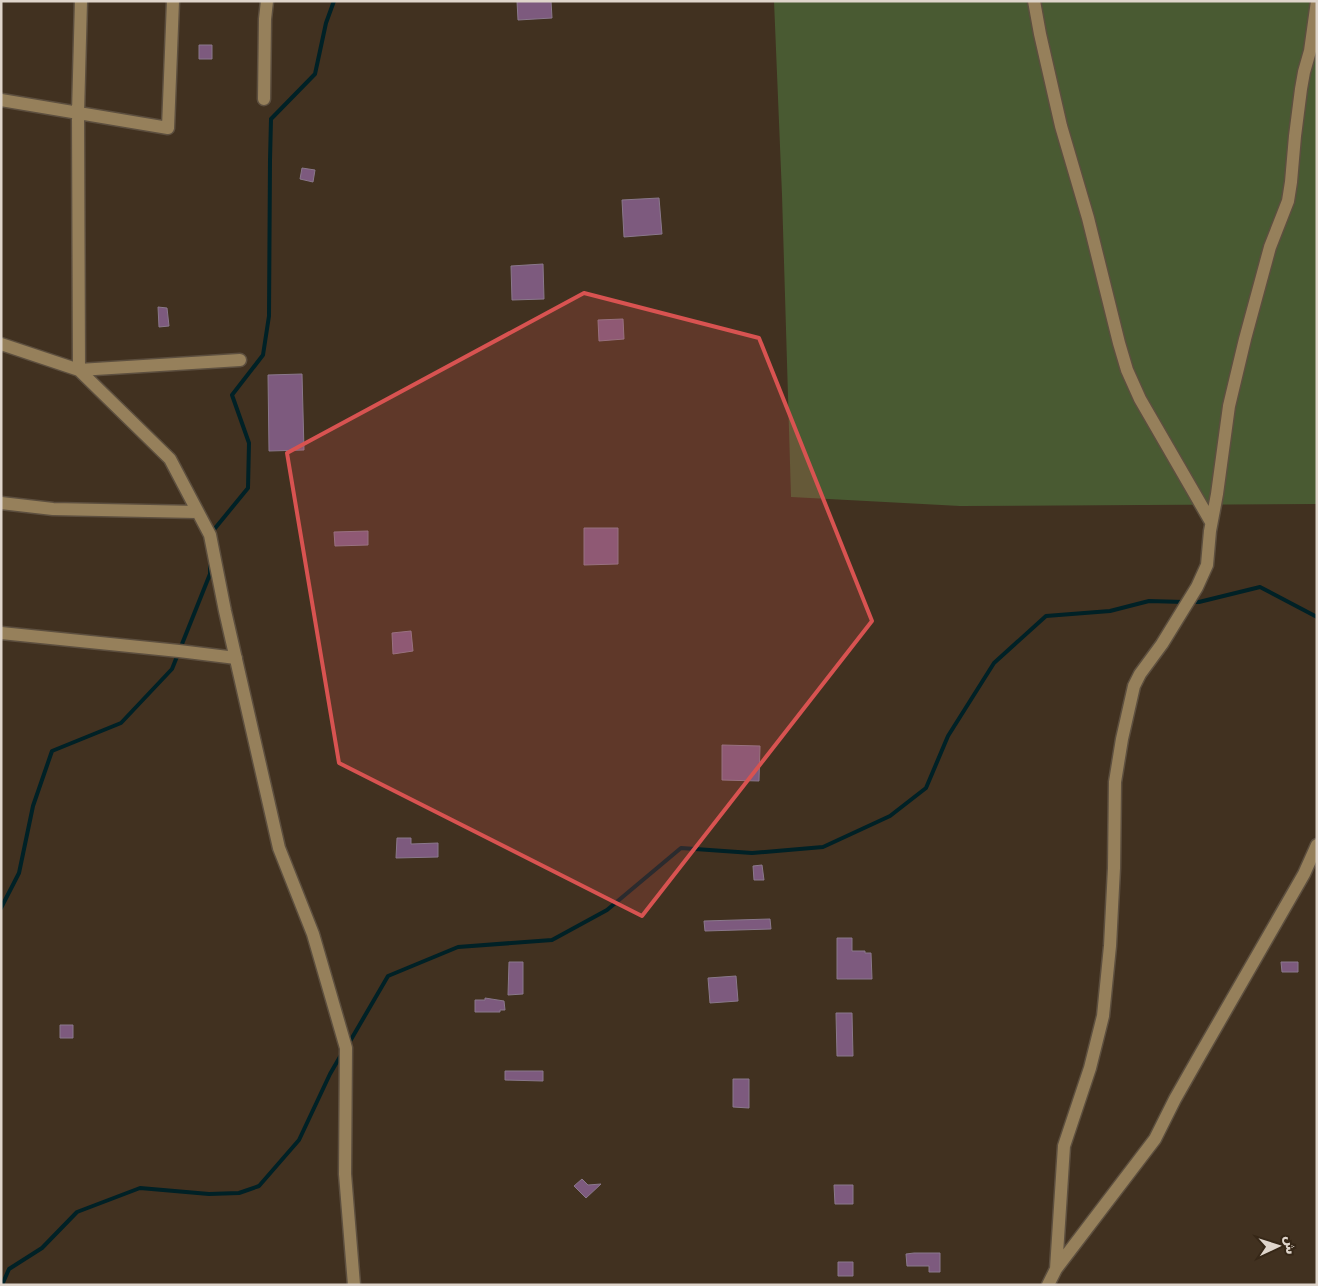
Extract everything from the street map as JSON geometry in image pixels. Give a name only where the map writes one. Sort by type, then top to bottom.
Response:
[{"type":"street","points":[[81,1],[78,113],[79,370],[170,459],[210,535],[280,848],[313,934],[346,1048],[345,1174],[354,1285]]},
{"type":"street","points":[[1,100],[168,128],[173,1]]},
{"type":"street","points":[[264,100],[267,1]]},
{"type":"street","points":[[1034,1],[1061,126],[1088,218],[1127,370],[1140,399],[1211,522]]},
{"type":"street","points":[[1056,1269],[1064,1146],[1090,1068],[1102,1016],[1110,946],[1114,868],[1115,782],[1122,739],[1130,701],[1137,680],[1197,587],[1207,565],[1211,522],[1217,494],[1229,406],[1270,247],[1288,202],[1301,88],[1310,51],[1317,1]]},
{"type":"street","points":[[1,344],[79,370],[240,360]]},
{"type":"street","points":[[1,503],[53,509],[197,512]]},
{"type":"street","points":[[1,633],[236,658]]},
{"type":"street","points":[[1048,1285],[1056,1269],[1155,1139],[1175,1099],[1304,874],[1317,845]]},
{"type":"highlighted area","points":[[584,293],[759,338],[872,621],[642,916],[339,763],[287,453]]},
{"type":"green space","points":[[774,1],[1317,1],[1317,504],[960,506],[791,497]]},
{"type":"building","points":[[517,1],[551,1],[552,18],[518,20]]},
{"type":"building","points":[[199,45],[212,45],[212,59],[199,59]]},
{"type":"building","points":[[302,168],[315,170],[313,182],[300,179]]},
{"type":"building","points":[[659,198],[662,234],[624,237],[622,200]]},
{"type":"building","points":[[543,264],[544,299],[512,300],[511,266]]},
{"type":"building","points":[[158,307],[167,308],[169,326],[159,327]]},
{"type":"building","points":[[623,319],[624,339],[599,341],[598,320]]},
{"type":"building","points":[[302,374],[304,450],[269,451],[268,375]]},
{"type":"building","points":[[584,528],[618,528],[618,564],[584,565]]},
{"type":"building","points":[[368,531],[368,545],[335,546],[334,532]]},
{"type":"building","points":[[411,631],[413,651],[393,654],[392,633]]},
{"type":"building","points":[[722,745],[760,746],[759,781],[722,780]]},
{"type":"building","points":[[397,838],[411,838],[411,844],[438,843],[438,857],[396,858]]},
{"type":"building","points":[[762,865],[764,880],[754,880],[753,866]]},
{"type":"building","points":[[770,919],[771,929],[705,931],[704,921]]},
{"type":"building","points":[[837,938],[852,938],[852,951],[871,953],[872,979],[837,979]]},
{"type":"building","points":[[509,962],[523,962],[523,994],[508,995]]},
{"type":"building","points":[[1281,962],[1298,962],[1298,972],[1282,972]]},
{"type":"building","points":[[736,976],[738,1001],[710,1003],[708,978]]},
{"type":"building","points":[[485,998],[504,1001],[505,1010],[500,1010],[500,1012],[475,1012],[475,1000],[485,1000]]},
{"type":"building","points":[[836,1013],[852,1013],[853,1056],[837,1056]]},
{"type":"building","points":[[60,1025],[73,1025],[73,1038],[60,1038]]},
{"type":"building","points":[[505,1071],[543,1071],[543,1081],[505,1080]]},
{"type":"building","points":[[733,1079],[749,1079],[749,1108],[733,1107]]},
{"type":"building","points":[[582,1179],[588,1185],[601,1184],[586,1198],[574,1186]]},
{"type":"building","points":[[834,1185],[853,1185],[853,1204],[835,1204]]},
{"type":"building","points":[[940,1253],[940,1272],[929,1272],[929,1266],[907,1266],[906,1254]]},
{"type":"building","points":[[838,1262],[853,1262],[853,1276],[838,1276]]},
{"type":"waterway","points":[[212,532],[248,488],[249,443],[232,395],[263,355],[269,316],[271,119],[315,74],[326,23],[334,1]]},
{"type":"waterway","points":[[1,908],[19,873],[33,806],[52,751],[121,723],[172,669],[210,574],[210,563]]},
{"type":"waterway","points":[[1191,602],[1199,602],[1260,587],[1317,617]]},
{"type":"waterway","points":[[349,1043],[388,976],[458,947],[552,940],[607,910],[681,848],[752,853],[823,847],[890,816],[926,788],[948,736],[994,663],[1046,616],[1110,611],[1149,601],[1184,602]]},
{"type":"waterway","points":[[2,1285],[9,1269],[42,1248],[77,1212],[140,1188],[209,1194],[239,1193],[259,1186],[299,1140],[341,1055]]}]
